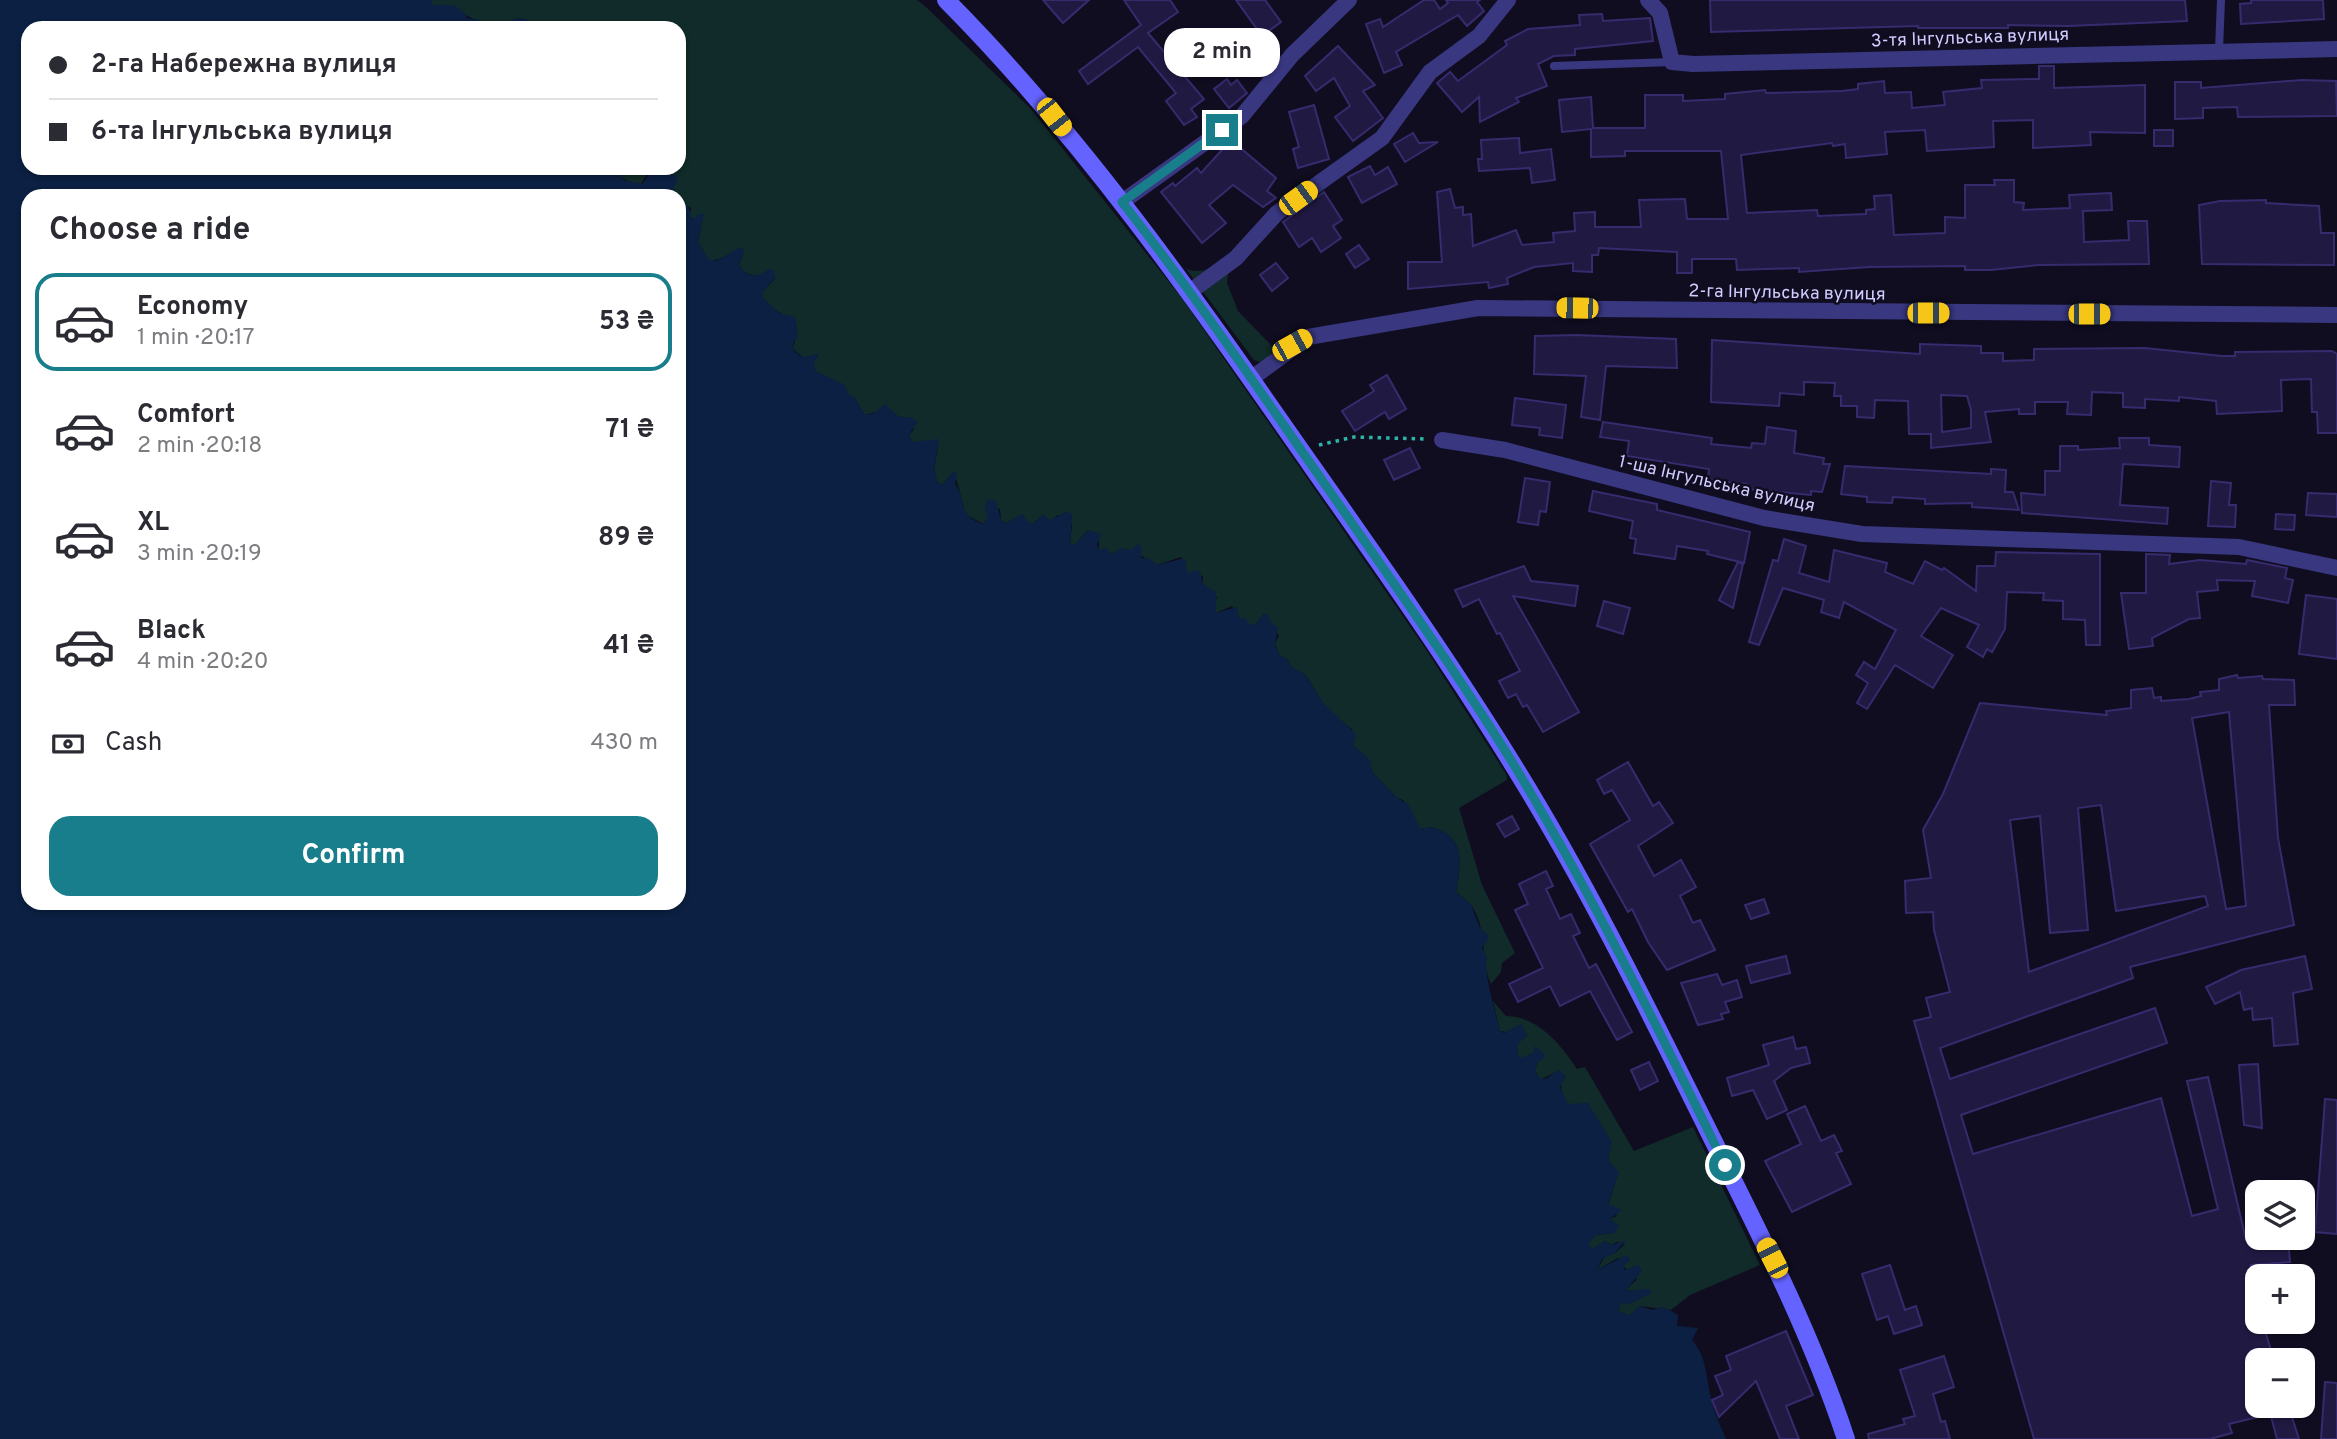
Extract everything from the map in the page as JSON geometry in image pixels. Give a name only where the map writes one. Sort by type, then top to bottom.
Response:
[{"type":"main road","points":[[946,0],[1037,95],[1191,291],[1435,643],[1514,766],[1621,954],[1772,1258],[1808,1339],[1846,1439]]},
{"type":"street","points":[[1122,202],[1242,116],[1292,55],[1349,0]]},
{"type":"street","points":[[1191,291],[1236,258],[1277,213],[1382,138],[1430,72],[1479,36],[1508,0]]},
{"type":"street","points":[[1648,0],[1660,13],[1672,62]]},
{"type":"street","name":"3-тя Інгульська вулиця","points":[[1672,62],[2337,49]]},
{"type":"street","name":"2-га Інгульська вулиця","points":[[1252,378],[1308,337],[1478,308],[2337,315]]},
{"type":"street","name":"1-ша Інгульська вулиця","points":[[1442,440],[1505,450],[1764,518],[1862,534],[2239,547],[2337,568]]},
{"type":"lane","points":[[2219,50],[2221,0]]},
{"type":"lane","points":[[1554,66],[1672,62]]},
{"type":"path","points":[[1300,449],[1354,437],[1442,440]]},
{"type":"green space","points":[[431,0],[917,0],[926,7],[1031,109],[1181,297],[1425,648],[1506,774],[1507,780],[1459,808],[1482,885],[1515,953],[1502,963],[1501,972],[1491,984],[1479,921],[1469,903],[1456,892],[1460,863],[1457,846],[1445,833],[1435,828],[1419,828],[1403,800],[1397,798],[1372,772],[1369,760],[1353,745],[1352,729],[1339,721],[1322,702],[1306,675],[1292,668],[1287,659],[1279,655],[1275,643],[1279,636],[1264,614],[1256,624],[1250,625],[1239,618],[1232,606],[1216,613],[1214,604],[1217,597],[1203,584],[1203,576],[1187,573],[1181,557],[1157,565],[1131,550],[1112,554],[1099,550],[1099,541],[1088,530],[1075,545],[1070,543],[1072,524],[1058,515],[1050,521],[1043,515],[1031,525],[1018,517],[1006,523],[1001,520],[1000,509],[985,508],[989,518],[984,524],[966,515],[954,471],[943,485],[937,482],[934,469],[938,447],[930,442],[913,442],[909,435],[914,429],[889,409],[865,415],[845,386],[815,371],[813,364],[818,354],[804,358],[793,349],[797,330],[795,322],[769,306],[763,298],[763,291],[775,279],[754,275],[742,269],[739,265],[743,254],[708,260],[698,242],[702,223],[689,217],[691,208],[686,207],[686,189],[673,189],[672,175],[686,175],[686,21],[478,21],[449,8],[431,5]]},
{"type":"green space","points":[[620,175],[647,175],[641,184]]},
{"type":"green space","points":[[1231,254],[1227,283],[1238,311],[1273,347],[1270,358],[1263,363],[1254,360],[1186,269],[1205,270]]},
{"type":"green space","points":[[1493,1001],[1506,1016],[1528,1021],[1547,1033],[1564,1050],[1577,1069],[1585,1067],[1634,1151],[1693,1127],[1760,1265],[1690,1295],[1671,1310],[1640,1306],[1629,1316],[1618,1311],[1621,1303],[1638,1290],[1625,1291],[1637,1279],[1623,1266],[1626,1263],[1618,1258],[1597,1270],[1605,1256],[1615,1253],[1625,1244],[1617,1242],[1611,1245],[1605,1241],[1593,1249],[1587,1244],[1596,1235],[1615,1233],[1610,1219],[1617,1216],[1608,1205],[1616,1180],[1608,1160],[1609,1150],[1582,1105],[1564,1101],[1558,1071],[1540,1080],[1535,1070],[1538,1062],[1533,1053],[1522,1059],[1518,1055],[1517,1044],[1527,1035],[1500,1031]]},
{"type":"water","points":[[0,0],[431,0],[432,5],[456,7],[467,18],[483,21],[21,21],[21,175],[621,175],[624,180],[642,184],[649,175],[674,175],[678,180],[674,189],[21,189],[21,910],[686,910],[688,205],[692,220],[699,214],[704,214],[698,242],[708,259],[716,261],[741,247],[744,251],[739,265],[745,272],[757,275],[769,269],[774,271],[775,278],[763,291],[763,298],[779,313],[795,317],[798,338],[793,342],[793,349],[804,357],[818,353],[814,364],[815,371],[845,385],[848,394],[854,397],[865,415],[873,414],[885,404],[897,415],[912,417],[917,422],[909,435],[913,442],[939,439],[934,469],[937,482],[943,485],[954,471],[957,473],[955,484],[969,516],[983,524],[988,518],[985,508],[987,499],[996,501],[1001,520],[1006,523],[1022,514],[1031,525],[1043,515],[1050,520],[1068,511],[1072,515],[1070,543],[1075,545],[1088,530],[1101,534],[1097,545],[1099,550],[1105,548],[1112,554],[1121,548],[1131,550],[1137,544],[1141,546],[1141,558],[1150,559],[1157,565],[1185,558],[1187,573],[1196,570],[1200,572],[1203,584],[1216,592],[1216,613],[1237,607],[1239,618],[1245,618],[1250,625],[1256,624],[1264,613],[1269,616],[1269,620],[1278,628],[1275,643],[1279,655],[1287,659],[1292,668],[1306,675],[1322,702],[1356,734],[1353,745],[1370,760],[1372,772],[1397,798],[1408,804],[1420,828],[1433,827],[1445,833],[1457,846],[1460,863],[1456,892],[1471,905],[1480,928],[1488,935],[1482,948],[1487,957],[1488,983],[1500,1031],[1504,1033],[1521,1024],[1527,1035],[1518,1044],[1518,1055],[1522,1058],[1533,1053],[1535,1046],[1546,1056],[1538,1062],[1535,1070],[1539,1078],[1546,1079],[1558,1070],[1566,1076],[1560,1087],[1568,1104],[1588,1103],[1612,1142],[1608,1160],[1619,1172],[1608,1204],[1622,1210],[1610,1219],[1619,1226],[1615,1233],[1596,1235],[1588,1244],[1593,1249],[1605,1241],[1611,1245],[1626,1240],[1615,1253],[1602,1259],[1597,1270],[1627,1255],[1630,1260],[1623,1266],[1625,1270],[1638,1265],[1642,1271],[1625,1291],[1649,1289],[1652,1293],[1630,1304],[1622,1303],[1618,1311],[1629,1315],[1640,1306],[1652,1310],[1664,1307],[1678,1315],[1677,1326],[1698,1328],[1692,1340],[1704,1362],[1713,1407],[1726,1439],[0,1439]]},
{"type":"building","points":[[1043,0],[1089,0],[1063,23]]},
{"type":"building","points":[[1124,0],[1170,0],[1178,12],[1148,33],[1204,99],[1191,109],[1197,117],[1184,125],[1166,101],[1176,93],[1138,47],[1088,84],[1079,71],[1141,25]]},
{"type":"building","points":[[1236,0],[1265,0],[1281,22],[1262,36]]},
{"type":"building","points":[[1424,0],[1434,0],[1440,9],[1448,3],[1446,0],[1480,0],[1477,2],[1484,11],[1467,26],[1458,15],[1396,52],[1402,65],[1384,73],[1366,24],[1380,19],[1383,27]]},
{"type":"building","points":[[1710,0],[2185,0],[2187,21],[2068,26],[2008,25],[2008,28],[1918,26],[1711,32]]},
{"type":"building","points":[[2251,0],[2323,0],[2324,19],[2241,24],[2240,4],[2251,3]]},
{"type":"building","points":[[1602,14],[1603,21],[1650,18],[1653,41],[1575,49],[1575,55],[1554,56],[1538,64],[1547,86],[1516,98],[1519,102],[1480,122],[1479,97],[1462,112],[1437,83],[1450,72],[1458,81],[1507,45],[1505,41],[1528,29],[1580,25],[1579,15]]},
{"type":"building","points":[[1338,46],[1375,85],[1363,91],[1383,118],[1353,141],[1335,117],[1350,106],[1334,78],[1316,91],[1305,76]]},
{"type":"building","points":[[2039,66],[2054,66],[2054,88],[2145,85],[2145,133],[2090,132],[2091,145],[2033,148],[2033,120],[1993,121],[1994,147],[1927,151],[1925,130],[1885,132],[1887,154],[1846,158],[1845,144],[1833,146],[1832,143],[1741,155],[1747,213],[1817,210],[1818,216],[1866,214],[1866,210],[1875,209],[1874,196],[1891,195],[1894,235],[1945,233],[1945,217],[1965,218],[1965,185],[1995,185],[1994,180],[2014,180],[2014,202],[2024,203],[2023,210],[2070,208],[2069,195],[2111,193],[2112,210],[2083,211],[2084,242],[2129,240],[2128,221],[2147,221],[2149,264],[2038,265],[1991,270],[1965,270],[1965,266],[1869,267],[1799,272],[1799,268],[1737,270],[1736,259],[1692,259],[1692,273],[1677,273],[1677,252],[1599,248],[1598,255],[1592,255],[1592,272],[1573,271],[1573,263],[1534,267],[1507,278],[1508,284],[1489,288],[1488,282],[1408,289],[1408,262],[1442,262],[1437,192],[1450,189],[1455,208],[1463,207],[1463,215],[1471,214],[1473,246],[1516,230],[1522,245],[1554,242],[1553,233],[1575,231],[1574,213],[1595,212],[1595,227],[1641,227],[1639,200],[1685,199],[1687,219],[1728,219],[1721,151],[1625,151],[1625,156],[1591,157],[1591,129],[1562,132],[1559,100],[1591,97],[1593,128],[1645,128],[1645,95],[1683,95],[1683,101],[1725,99],[1725,94],[1765,90],[1766,93],[1842,91],[1858,89],[1858,84],[1884,81],[1885,93],[1911,92],[1912,108],[1945,105],[1943,92],[1982,88],[1981,80],[2039,79]]},
{"type":"building","points":[[1227,79],[1231,85],[1237,80],[1247,93],[1229,108],[1214,89]]},
{"type":"building","points":[[2302,80],[2336,81],[2337,116],[2238,117],[2237,107],[2203,108],[2203,118],[2175,119],[2175,82],[2201,82],[2201,88]]},
{"type":"building","points":[[1314,105],[1329,159],[1298,168],[1293,149],[1299,147],[1289,112]]},
{"type":"building","points":[[2154,130],[2173,130],[2173,146],[2154,146]]},
{"type":"building","points":[[1413,133],[1419,143],[1438,142],[1405,162],[1394,144]]},
{"type":"building","points":[[1519,138],[1520,153],[1551,149],[1555,180],[1532,183],[1530,168],[1479,171],[1478,159],[1482,159],[1481,140]]},
{"type":"building","points":[[1231,140],[1276,178],[1267,191],[1276,198],[1263,207],[1233,185],[1209,205],[1226,223],[1202,243],[1161,192],[1173,183],[1175,186],[1197,168],[1201,173]]},
{"type":"building","points":[[1370,166],[1375,175],[1388,167],[1397,184],[1362,203],[1348,177]]},
{"type":"building","points":[[1324,192],[1342,220],[1333,226],[1341,238],[1321,252],[1312,238],[1299,247],[1283,222]]},
{"type":"building","points":[[2266,200],[2266,203],[2319,206],[2321,233],[2334,233],[2334,265],[2202,264],[2199,205],[2220,201]]},
{"type":"building","points":[[1359,245],[1369,259],[1355,268],[1346,254]]},
{"type":"building","points":[[1276,263],[1288,278],[1272,291],[1260,275]]},
{"type":"building","points":[[1535,336],[1676,339],[1677,368],[1606,366],[1600,420],[1581,417],[1586,376],[1534,374]]},
{"type":"building","points":[[1712,340],[1920,354],[1920,344],[1981,346],[1981,353],[2003,353],[2003,361],[2034,360],[2034,349],[2145,348],[2222,356],[2235,356],[2235,352],[2332,351],[2337,354],[2337,433],[2318,433],[2317,412],[2312,412],[2311,379],[2281,380],[2282,411],[2217,414],[2216,401],[2179,397],[2179,401],[2145,399],[2145,408],[2123,407],[2123,393],[2092,392],[2091,415],[2067,414],[2068,402],[2035,402],[2035,414],[2019,414],[2019,409],[1985,412],[1991,442],[1931,448],[1931,434],[1909,434],[1908,401],[1875,400],[1874,418],[1857,417],[1857,406],[1841,406],[1841,396],[1834,396],[1835,383],[1804,382],[1804,395],[1780,393],[1779,406],[1711,402]],"holes":[[[1941,395],[1967,396],[1971,410],[1971,428],[1942,432]]]},
{"type":"building","points":[[1387,375],[1406,409],[1389,419],[1385,412],[1355,431],[1342,411],[1374,391],[1370,385]]},
{"type":"building","points":[[1515,398],[1566,405],[1562,438],[1539,435],[1540,428],[1512,425]]},
{"type":"building","points":[[1603,422],[1712,438],[1711,444],[1751,448],[1752,443],[1765,444],[1767,427],[1796,431],[1794,453],[1824,458],[1823,464],[1830,464],[1822,492],[1811,491],[1811,495],[1747,489],[1747,484],[1708,480],[1709,469],[1627,456],[1629,441],[1600,437]]},
{"type":"building","points":[[2119,438],[2149,438],[2149,445],[2180,447],[2179,467],[2123,464],[2120,505],[2168,508],[2167,524],[2022,513],[2021,493],[2045,495],[2045,471],[2060,471],[2060,446],[2078,446],[2078,450],[2120,448]]},
{"type":"building","points":[[1410,448],[1420,468],[1394,480],[1384,460]]},
{"type":"building","points":[[1845,466],[1991,474],[1991,469],[2006,470],[2005,492],[2013,492],[2019,510],[1972,507],[1972,503],[1925,504],[1925,499],[1893,497],[1892,503],[1867,502],[1867,497],[1841,494]]},
{"type":"building","points":[[1525,478],[1550,482],[1546,512],[1540,511],[1538,525],[1518,522]]},
{"type":"building","points":[[2211,481],[2231,483],[2229,505],[2236,505],[2235,527],[2208,526]]},
{"type":"building","points":[[1593,491],[1657,504],[1657,510],[1750,532],[1744,563],[1707,554],[1708,551],[1677,546],[1675,559],[1634,553],[1636,539],[1630,538],[1633,521],[1589,511]]},
{"type":"building","points":[[2308,493],[2337,494],[2337,517],[2306,515]]},
{"type":"building","points":[[2276,514],[2295,515],[2294,530],[2275,529]]},
{"type":"building","points":[[1784,539],[1806,546],[1799,573],[1829,582],[1834,550],[1887,563],[1885,572],[1913,584],[1925,561],[1942,570],[1944,568],[1976,591],[1977,566],[1995,566],[1996,552],[2100,554],[2100,645],[2086,645],[2085,620],[2063,619],[2063,601],[2043,600],[2044,593],[2007,592],[2005,629],[1992,652],[1987,649],[1983,657],[1967,647],[1979,625],[1941,608],[1921,636],[1953,655],[1933,688],[1895,665],[1867,709],[1857,703],[1868,683],[1856,675],[1864,662],[1875,669],[1896,630],[1844,602],[1839,618],[1821,612],[1824,600],[1783,588],[1759,645],[1749,642],[1773,560],[1778,561]]},
{"type":"building","points":[[2146,554],[2170,555],[2169,564],[2200,560],[2246,564],[2247,560],[2287,568],[2285,578],[2293,580],[2288,603],[2252,596],[2255,581],[2217,580],[2218,590],[2197,592],[2200,618],[2189,619],[2152,638],[2153,646],[2129,649],[2121,593],[2146,593]]},
{"type":"building","points":[[1738,562],[1743,564],[1733,608],[1719,600]]},
{"type":"building","points":[[1524,566],[1531,581],[1578,586],[1575,606],[1513,596],[1579,712],[1543,732],[1527,705],[1523,707],[1516,694],[1508,698],[1499,681],[1520,671],[1479,599],[1463,607],[1455,590]]},
{"type":"building","points":[[2306,595],[2337,599],[2337,659],[2299,654]]},
{"type":"building","points":[[1604,601],[1630,608],[1623,634],[1597,626]]},
{"type":"building","points":[[2237,675],[2238,678],[2262,676],[2263,679],[2294,680],[2295,705],[2269,705],[2278,838],[2294,925],[2130,967],[2133,978],[1940,1048],[1950,1079],[2155,1008],[2167,1043],[1961,1115],[1973,1154],[2161,1098],[2192,1216],[2218,1209],[2187,1081],[2208,1077],[2245,1236],[2245,1250],[2289,1250],[2290,1262],[2245,1264],[2245,1334],[2266,1334],[2270,1348],[2245,1348],[2245,1418],[2254,1418],[2229,1424],[2232,1433],[2210,1439],[2034,1439],[1914,1021],[1931,1017],[1926,998],[1950,992],[1934,930],[1933,912],[1906,913],[1905,881],[1931,878],[1923,830],[1943,794],[1980,703],[2107,715],[2106,711],[2131,708],[2131,690],[2152,688],[2154,698],[2161,697],[2161,701],[2189,699],[2201,696],[2200,692],[2219,690],[2219,679]],"holes":[[[2229,712],[2246,906],[2226,909],[2192,718]],[[2101,805],[2116,911],[2205,896],[2208,906],[2029,972],[2010,820],[2040,816],[2050,933],[2088,930],[2078,808]]]},
{"type":"building","points":[[1628,762],[1653,806],[1659,802],[1673,823],[1638,846],[1654,876],[1681,860],[1696,887],[1680,896],[1693,923],[1700,920],[1715,950],[1667,970],[1648,942],[1632,909],[1628,912],[1590,844],[1630,820],[1612,790],[1604,794],[1597,780]]},
{"type":"building","points":[[1512,816],[1519,829],[1505,837],[1497,824]]},
{"type":"building","points":[[1546,871],[1553,886],[1546,889],[1560,919],[1571,914],[1580,933],[1573,936],[1589,968],[1596,964],[1632,1032],[1617,1040],[1590,991],[1560,1006],[1550,986],[1518,1002],[1509,984],[1543,968],[1515,910],[1528,904],[1519,884]]},
{"type":"building","points":[[1764,899],[1769,913],[1751,919],[1745,905]]},
{"type":"building","points":[[1786,956],[1790,973],[1751,983],[1746,966]]},
{"type":"building","points":[[2305,956],[2312,989],[2293,993],[2298,1044],[2274,1046],[2272,1018],[2253,1020],[2252,1008],[2244,1010],[2240,992],[2215,1004],[2206,987],[2241,970]]},
{"type":"building","points":[[1717,974],[1722,985],[1737,980],[1742,997],[1725,1002],[1729,1012],[1721,1014],[1723,1019],[1698,1025],[1681,983]]},
{"type":"building","points":[[1793,1037],[1796,1049],[1806,1047],[1810,1063],[1791,1068],[1774,1081],[1787,1110],[1767,1119],[1753,1090],[1732,1096],[1727,1078],[1769,1065],[1763,1045]]},
{"type":"building","points":[[1649,1062],[1658,1081],[1640,1090],[1631,1070]]},
{"type":"building","points":[[2258,1064],[2262,1128],[2244,1125],[2239,1065]]},
{"type":"building","points":[[2325,1099],[2337,1100],[2337,1234],[2315,1232]]},
{"type":"building","points":[[1805,1106],[1821,1141],[1834,1135],[1842,1151],[1836,1153],[1851,1184],[1792,1212],[1765,1161],[1801,1144],[1787,1114]]},
{"type":"building","points":[[1890,1265],[1905,1310],[1916,1306],[1922,1325],[1894,1334],[1888,1316],[1877,1320],[1862,1274]]},
{"type":"building","points":[[1786,1331],[1813,1395],[1786,1406],[1799,1439],[1780,1439],[1756,1381],[1719,1417],[1712,1400],[1723,1395],[1715,1376],[1731,1370],[1726,1356]]},
{"type":"building","points":[[1944,1356],[1954,1387],[1933,1394],[1941,1422],[1945,1421],[1950,1439],[1869,1439],[1868,1434],[1905,1424],[1903,1419],[1915,1416],[1900,1370]]},
{"type":"building","points":[[2325,1382],[2337,1383],[2337,1439],[2321,1439]]},
{"type":"building","points":[[2271,1418],[2292,1418],[2299,1439],[2277,1439]]},
{"type":"route","points":[[1222,130],[1122,202],[1240,360],[1435,643],[1514,766],[1621,954],[1725,1165]]}]
